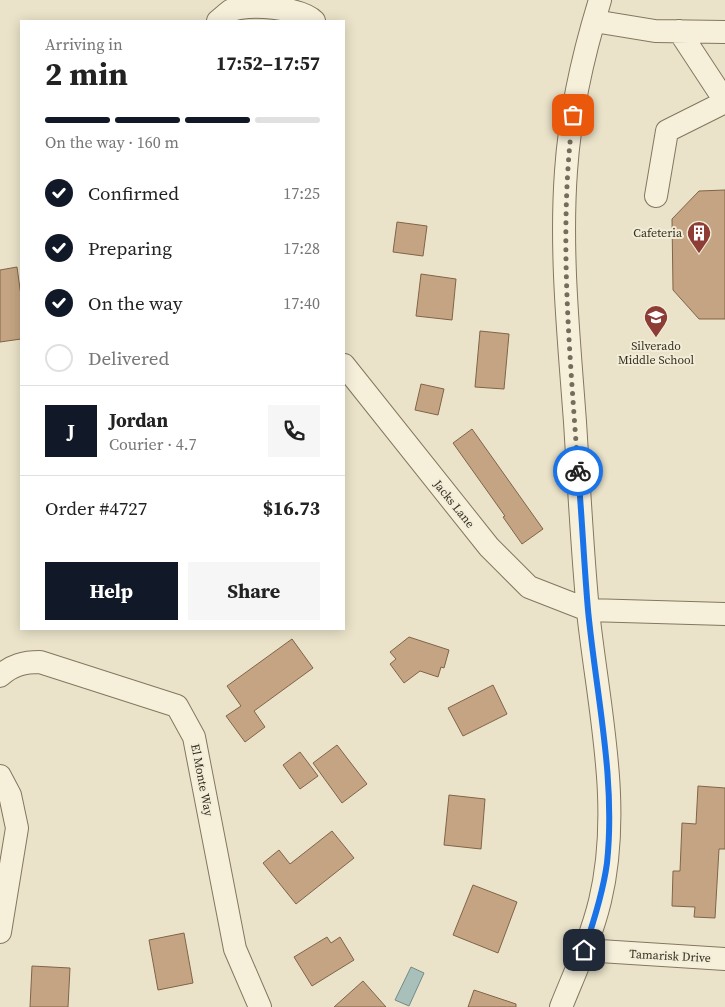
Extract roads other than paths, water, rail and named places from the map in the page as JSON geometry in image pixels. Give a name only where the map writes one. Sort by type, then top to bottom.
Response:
[{"type":"street","points":[[219,20],[231,11],[252,7],[290,10],[308,16],[313,20]]},
{"type":"street","points":[[561,1007],[584,950],[600,901],[607,863],[610,816],[605,742],[588,610],[567,314],[566,171],[572,124],[581,72],[597,10],[655,31],[725,32]]},
{"type":"street","points":[[656,196],[667,131],[725,102],[679,31]]},
{"type":"street","name":"Jacks Lane","points":[[345,366],[489,547],[520,581],[540,592],[588,610],[725,614]]},
{"type":"street","name":"El Monte Way","points":[[0,676],[8,668],[24,662],[40,662],[177,706],[194,737],[235,949],[260,1007]]},
{"type":"street","points":[[0,776],[10,795],[17,828],[0,932]]},
{"type":"street","name":"Tamarisk Drive","points":[[584,950],[725,959]]},
{"type":"water","points":[[411,967],[424,973],[409,1006],[395,1000]]},
{"type":"place","name":"Cafeteria","points":[[699,254]]},
{"type":"place","name":"Silverado Middle School","points":[[656,338]]}]
